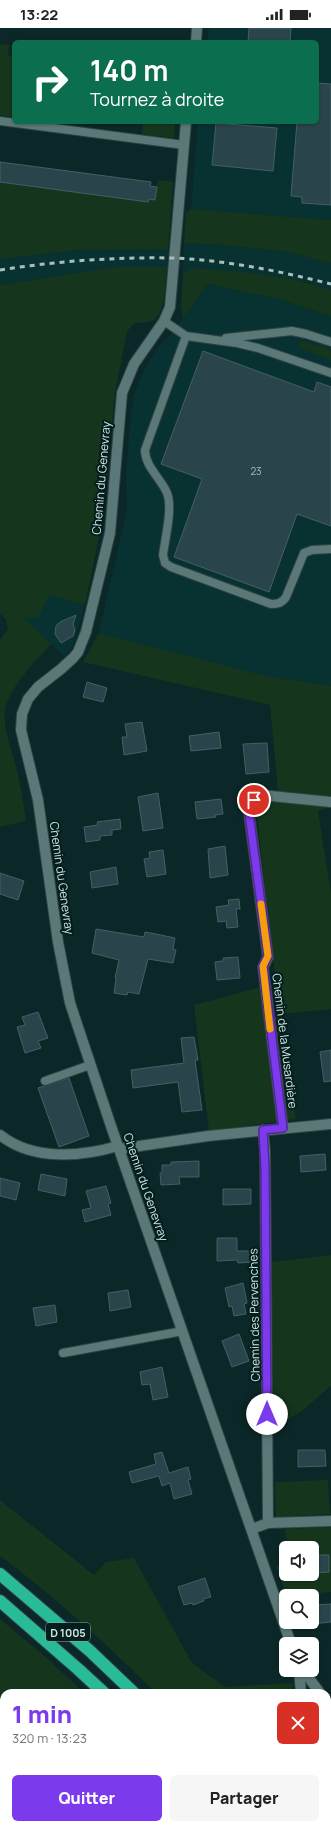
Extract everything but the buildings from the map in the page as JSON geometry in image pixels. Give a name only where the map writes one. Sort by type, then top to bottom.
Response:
[{"type":"highway","name":"D 1005","points":[[0,1574],[90,1652],[130,1689]]},
{"type":"highway","name":"D 1005","points":[[0,1601],[46,1640],[100,1689]]},
{"type":"street","points":[[196,40],[197,28]]},
{"type":"street","name":"Chemin du Genevray","points":[[186,124],[170,307],[164,321],[137,358],[122,393],[110,533],[93,609],[83,642],[78,652],[68,664],[32,692],[25,706],[21,722],[21,730],[39,808],[62,970],[70,1003],[118,1147],[289,1637]]},
{"type":"street","name":"Chemin de la Musardière","points":[[283,1128],[263,966],[268,956],[248,806],[261,795],[331,802]]},
{"type":"street","points":[[0,1135],[14,1145],[23,1149],[59,1154],[84,1154],[118,1147],[263,1130],[331,1124]]},
{"type":"street","name":"Chemin des Pervenches","points":[[263,1130],[268,1523]]},
{"type":"street","points":[[252,1529],[268,1523],[331,1521]]},
{"type":"street","points":[[300,1677],[301,1689]]},
{"type":"street","points":[[308,1677],[317,1689]]},
{"type":"lane","points":[[0,122],[12,124]]},
{"type":"lane","points":[[16,124],[184,145]]},
{"type":"lane","points":[[164,321],[186,336],[216,339],[258,348],[331,373]]},
{"type":"lane","points":[[216,339],[292,331],[331,342]]},
{"type":"lane","points":[[186,336],[145,450],[147,463],[165,489],[169,498],[163,554],[165,563],[171,567],[276,604],[283,601],[286,597],[304,553],[312,550],[331,549]]},
{"type":"lane","points":[[45,1081],[90,1065]]},
{"type":"lane","points":[[63,1353],[182,1331]]},
{"type":"shaded area","points":[[209,28],[331,28],[331,220],[191,209],[198,124],[319,124],[319,40],[207,40]]},
{"type":"shaded area","points":[[184,243],[225,245],[287,252],[331,263],[331,290],[307,282],[189,269],[188,273],[183,273]]},
{"type":"shaded area","points":[[168,249],[167,267],[115,267],[0,285],[0,259],[78,250]]},
{"type":"shaded area","points":[[208,284],[279,299],[331,316],[331,686],[266,676],[99,633],[127,509],[126,476],[131,413],[135,391],[148,362],[164,340],[168,338]]},
{"type":"shaded area","points":[[50,595],[85,605],[73,645],[65,657],[24,618],[38,618]]},
{"type":"green space","points":[[0,44],[9,45],[8,55],[12,56],[12,117],[0,115]]},
{"type":"green space","points":[[143,124],[175,124],[174,138],[142,134]]},
{"type":"green space","points":[[158,180],[173,182],[168,249],[78,250],[0,259],[0,182],[148,202],[149,199],[155,200]]},
{"type":"green space","points":[[191,209],[331,220],[331,263],[287,252],[225,245],[184,243],[186,213]]},
{"type":"green space","points":[[115,267],[167,267],[164,297],[157,318],[152,321],[133,324],[127,332],[115,392],[102,523],[85,605],[50,595],[38,618],[24,618],[51,644],[21,678],[7,702],[5,710],[5,727],[19,780],[26,821],[0,827],[0,640],[8,629],[6,619],[0,614],[0,285]]},
{"type":"green space","points":[[189,268],[243,272],[279,277],[331,290],[331,316],[279,299],[208,284],[183,318],[181,307],[183,273],[188,273]]},
{"type":"green space","points":[[303,341],[331,350],[331,360],[299,348],[299,344]]},
{"type":"green space","points":[[99,633],[266,676],[331,686],[331,807],[318,811],[331,893],[331,1009],[280,1014],[296,1119],[209,1131],[194,1005],[276,983],[256,808],[278,790],[270,705],[83,662]]},
{"type":"green space","points":[[331,1255],[331,1386],[303,1410],[274,1429],[271,1262]]},
{"type":"green space","points":[[328,1480],[330,1514],[276,1517],[275,1482]]},
{"type":"green space","points":[[0,1500],[94,1575],[106,1562],[134,1558],[192,1663],[225,1687],[292,1683],[293,1689],[152,1689],[81,1622],[0,1556]]},
{"type":"green space","points":[[331,1527],[331,1592],[319,1593],[319,1589],[284,1589],[282,1581],[319,1581],[319,1541],[287,1541],[285,1529]]},
{"type":"green space","points":[[276,1566],[279,1566],[279,1574]]},
{"type":"green space","points":[[0,1619],[47,1658],[80,1689],[0,1689]]},
{"type":"railway","points":[[0,270],[86,260],[172,258],[212,261],[252,267],[331,284]]},
{"type":"slow traffic","points":[[261,904],[268,956],[263,966],[270,1029]]},
{"type":"route","points":[[254,800],[248,806],[268,956],[263,966],[283,1128],[263,1130],[265,1167],[267,1414]]}]
